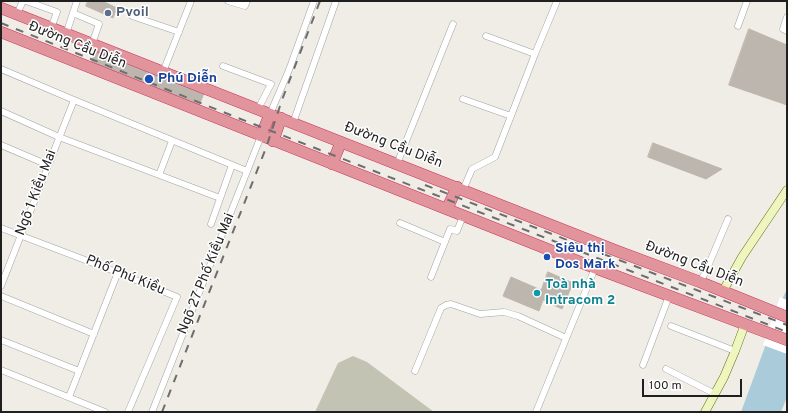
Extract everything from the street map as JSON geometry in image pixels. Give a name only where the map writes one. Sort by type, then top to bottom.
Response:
[{"type":"highway","name":"Đường Cầu Diễn","points":[[1,8],[787,317]]},
{"type":"highway","name":"Đường Cầu Diễn","points":[[1,32],[595,268],[787,340]]},
{"type":"highway","points":[[261,136],[270,114]]},
{"type":"highway","points":[[273,141],[281,118]]},
{"type":"highway","points":[[332,164],[341,142]]},
{"type":"highway","points":[[447,210],[460,189]]},
{"type":"street","points":[[17,14],[23,1]]},
{"type":"street","points":[[26,1],[57,12],[51,28]]},
{"type":"street","points":[[66,34],[77,1]]},
{"type":"street","points":[[163,72],[191,1]]},
{"type":"street","points":[[228,1],[245,6],[247,1]]},
{"type":"street","points":[[270,114],[289,70],[314,1]]},
{"type":"street","points":[[293,123],[336,1]]},
{"type":"street","points":[[460,189],[472,169],[496,157],[557,1]]},
{"type":"street","points":[[738,26],[747,1]]},
{"type":"street","points":[[73,13],[100,24],[92,44]]},
{"type":"street","points":[[132,16],[179,32]]},
{"type":"street","points":[[787,17],[783,29],[787,31]]},
{"type":"street","points":[[397,164],[453,24]]},
{"type":"street","points":[[486,36],[535,54]]},
{"type":"street","points":[[223,66],[271,84],[258,109]]},
{"type":"street","points":[[1,69],[247,171]]},
{"type":"street","points":[[463,99],[511,116]]},
{"type":"street","name":"Ngõ 1 Kiều Mai","points":[[1,286],[74,100]]},
{"type":"street","points":[[1,111],[59,137],[220,198]]},
{"type":"street","name":"Ngõ 27 Phố Kiều Mai","points":[[152,412],[261,136]]},
{"type":"street","points":[[159,175],[172,141]]},
{"type":"street","points":[[1,145],[48,165]]},
{"type":"street","points":[[211,224],[232,165]]},
{"type":"street","points":[[723,291],[742,257],[787,190]]},
{"type":"street","points":[[431,277],[450,229],[457,231],[463,216]]},
{"type":"street","points":[[700,282],[728,219]]},
{"type":"street","points":[[400,223],[445,242]]},
{"type":"street","name":"Phố Phú Kiều","points":[[1,228],[118,272],[177,297],[128,412]]},
{"type":"street","points":[[536,412],[595,268]]},
{"type":"street","points":[[69,397],[118,272]]},
{"type":"street","points":[[1,296],[94,334]]},
{"type":"street","points":[[643,365],[670,296]]},
{"type":"street","points":[[415,371],[441,308],[446,305],[451,304],[480,314],[504,312],[518,316],[566,338]]},
{"type":"street","points":[[705,412],[735,352],[744,324]]},
{"type":"street","points":[[671,326],[735,352]]},
{"type":"street","points":[[1,340],[79,371]]},
{"type":"street","points":[[666,369],[715,394]]},
{"type":"street","points":[[1,370],[105,412]]},
{"type":"shaded area","points":[[353,356],[367,362],[434,412],[315,412],[338,363]]},
{"type":"water","points":[[787,290],[787,397],[781,412],[741,412],[784,295]]},
{"type":"pier","points":[[780,297],[787,300],[787,354],[763,345]]},
{"type":"building","name":"Pvoil","points":[[88,1],[102,1],[117,8],[113,18],[86,6]]},
{"type":"building","points":[[749,29],[787,45],[787,105],[729,85]]},
{"type":"building","points":[[99,45],[206,88],[197,111],[89,68]]},
{"type":"building","points":[[653,143],[722,169],[706,179],[648,157]]},
{"type":"building","name":"Toà nhà Intracom 2","points":[[548,272],[573,283],[562,309],[543,300],[539,311],[503,296],[511,277],[541,290]]},
{"type":"railway","points":[[162,412],[266,148],[282,100],[320,1]]},
{"type":"railway","points":[[1,23],[238,118],[787,332]]},
{"type":"railway","points":[[425,185],[787,325]]},
{"type":"place","name":"Pvoil","points":[[108,13]]},
{"type":"place","name":"Phú Diễn","points":[[149,79]]},
{"type":"place","name":"Siêu thị Dos Mark","points":[[547,257]]},
{"type":"place","name":"Toà nhà Intracom 2","points":[[537,293]]}]
